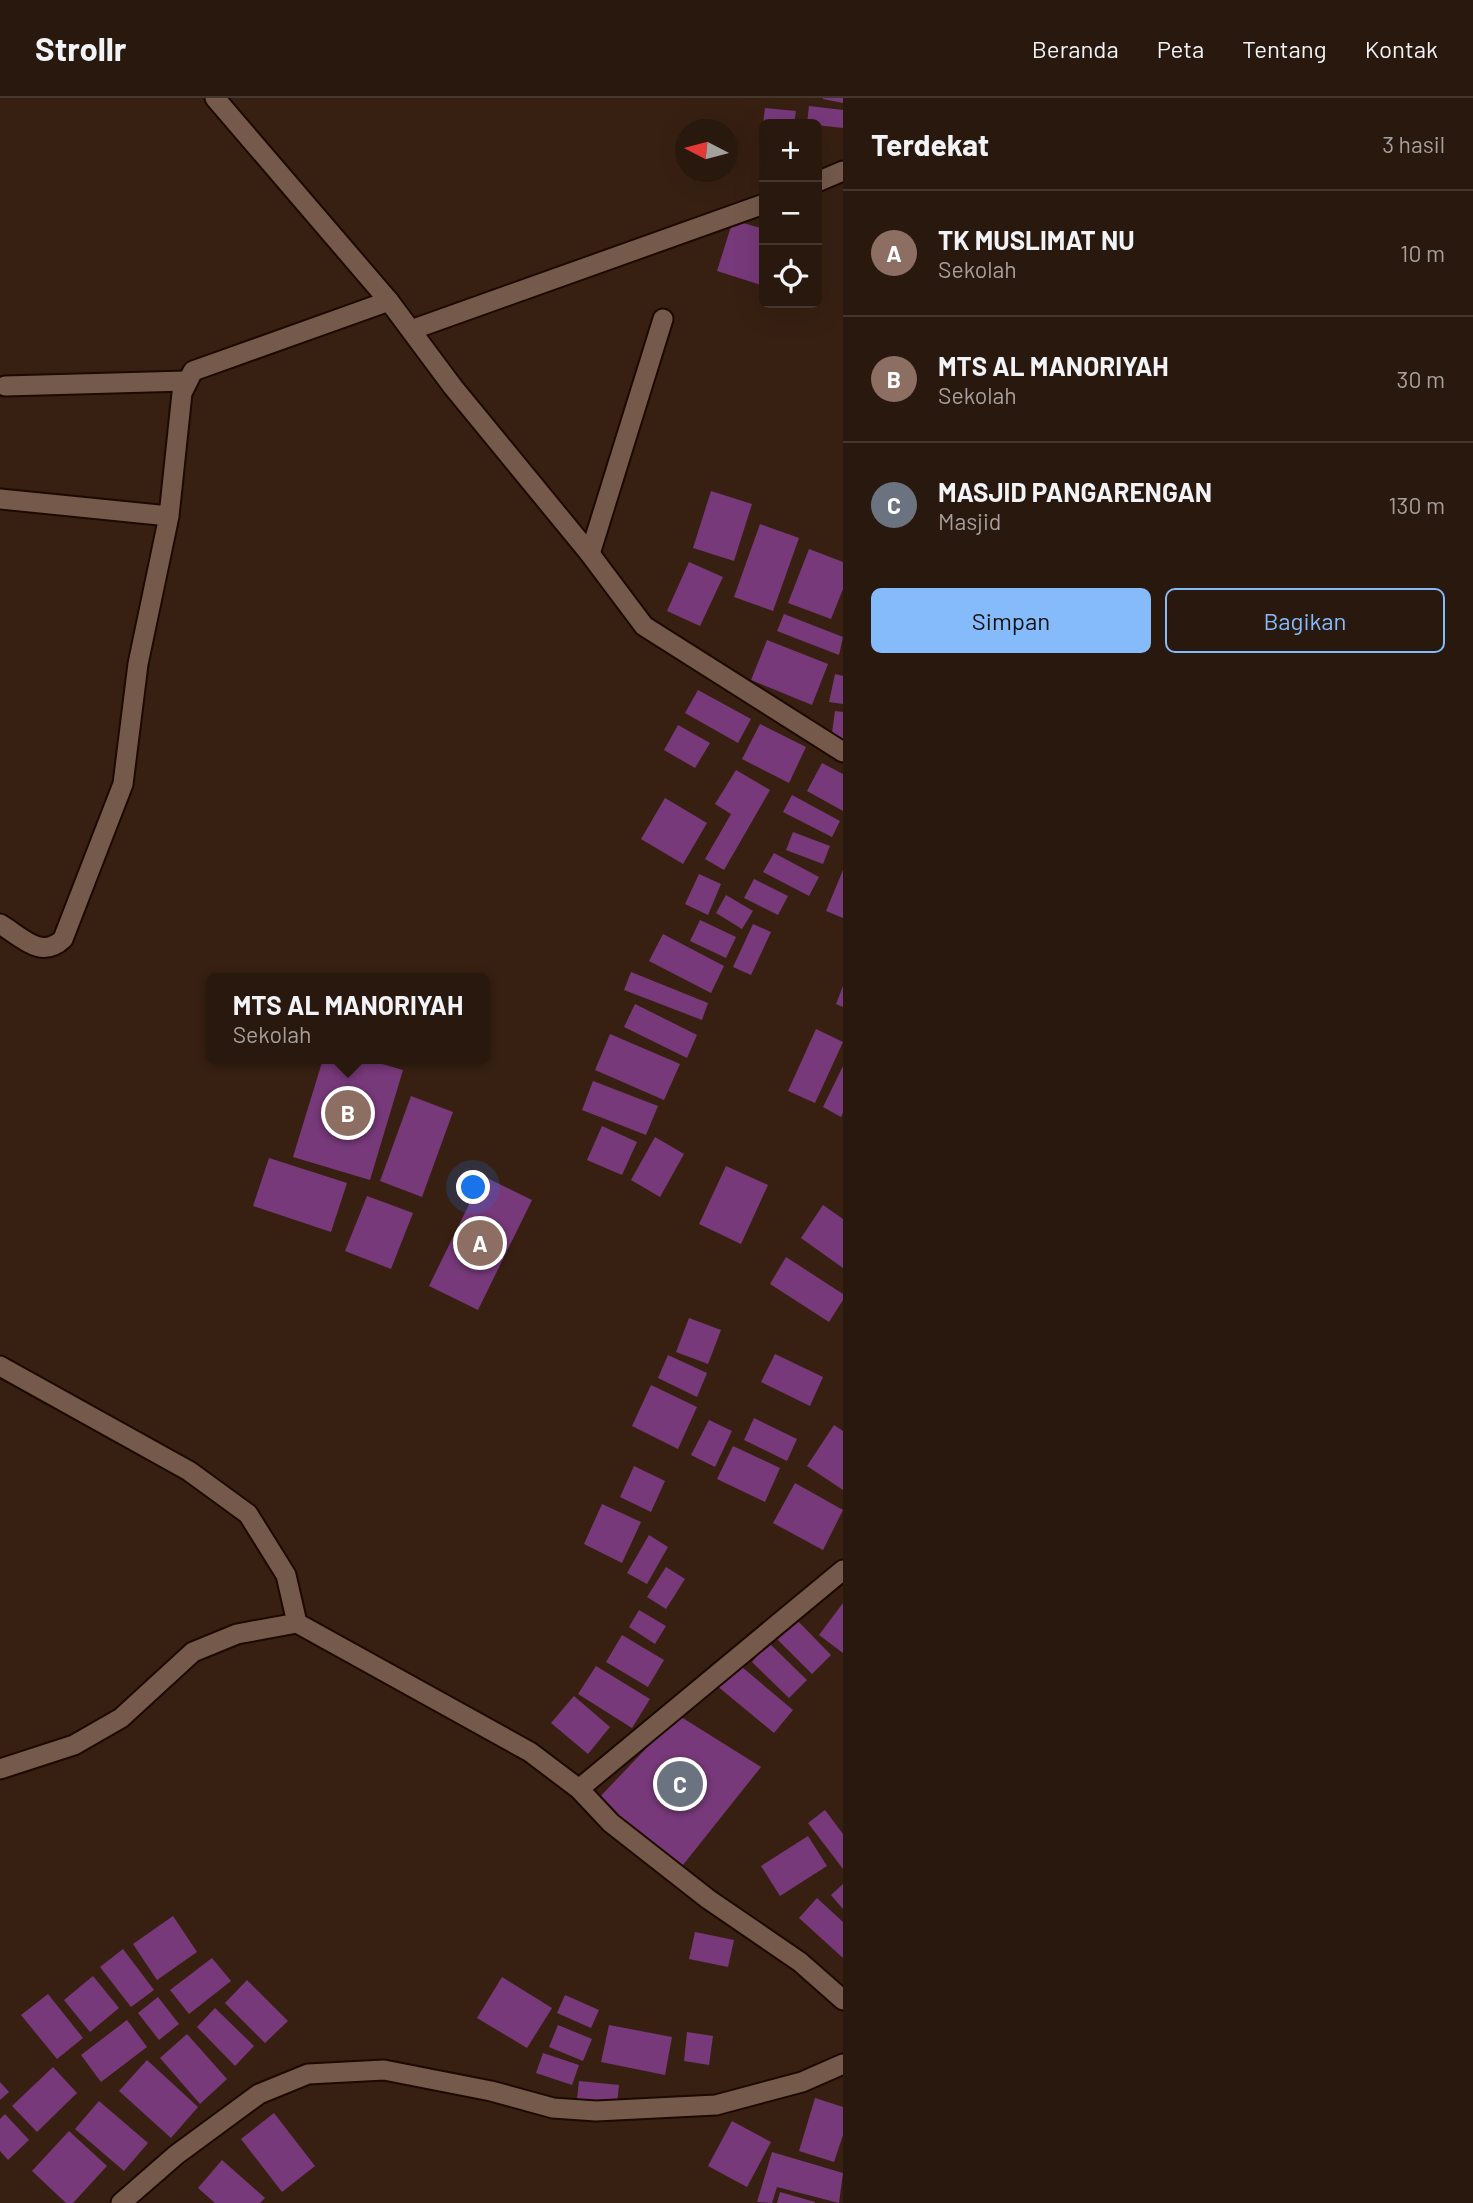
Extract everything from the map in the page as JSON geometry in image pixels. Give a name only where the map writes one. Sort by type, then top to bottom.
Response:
[{"type":"street","points":[[215,98],[389,301],[453,387],[590,554],[644,626],[843,752]]},
{"type":"street","points":[[819,182],[843,171]]},
{"type":"street","points":[[411,330],[759,206]]},
{"type":"street","points":[[0,924],[42,949],[54,948],[63,939],[124,784],[138,664],[169,516],[181,393],[186,381],[193,371],[389,301]]},
{"type":"street","points":[[590,554],[663,318]]},
{"type":"street","points":[[5,386],[186,381]]},
{"type":"street","points":[[0,499],[169,516]]},
{"type":"street","points":[[0,1366],[190,1471],[248,1514],[286,1574],[297,1623]]},
{"type":"street","points":[[579,1789],[843,1570]]},
{"type":"street","points":[[0,1769],[74,1745],[121,1718],[193,1652],[237,1634],[297,1623],[530,1752],[579,1789],[611,1823],[708,1899],[800,1962],[843,2000]]},
{"type":"street","points":[[121,2203],[176,2155],[259,2094],[308,2074],[384,2070],[491,2091],[553,2108],[596,2111],[716,2105],[802,2082],[843,2064]]},
{"type":"building","points":[[843,98],[843,103],[823,99]]},
{"type":"building","points":[[809,106],[843,110],[843,128],[822,126],[822,119],[808,119]]},
{"type":"building","points":[[765,108],[796,111],[795,119],[764,119]]},
{"type":"building","points":[[733,220],[759,228],[759,284],[717,271]]},
{"type":"building","points":[[711,491],[752,504],[734,561],[693,548]]},
{"type":"building","points":[[760,524],[799,538],[773,611],[734,597]]},
{"type":"building","points":[[809,549],[843,562],[843,589],[831,619],[788,603]]},
{"type":"building","points":[[689,562],[723,577],[700,626],[667,611]]},
{"type":"building","points":[[784,614],[843,637],[839,655],[777,631]]},
{"type":"building","points":[[767,640],[828,664],[812,705],[751,680]]},
{"type":"building","points":[[835,674],[843,676],[843,704],[829,702]]},
{"type":"building","points":[[698,690],[751,719],[738,743],[685,713]]},
{"type":"building","points":[[835,711],[843,712],[843,742],[831,740]]},
{"type":"building","points":[[760,724],[806,747],[789,783],[742,759]]},
{"type":"building","points":[[678,725],[710,743],[695,768],[664,750]]},
{"type":"building","points":[[822,763],[843,774],[843,811],[807,791]]},
{"type":"building","points":[[736,770],[770,790],[724,870],[705,859],[731,814],[715,804]]},
{"type":"building","points":[[792,795],[840,821],[832,837],[783,812]]},
{"type":"building","points":[[665,798],[707,823],[683,864],[641,839]]},
{"type":"building","points":[[793,832],[830,846],[823,864],[786,850]]},
{"type":"building","points":[[774,853],[819,877],[809,896],[763,872]]},
{"type":"building","points":[[843,870],[843,918],[826,911]]},
{"type":"building","points":[[699,874],[721,884],[708,915],[685,904]]},
{"type":"building","points":[[754,879],[788,896],[778,915],[744,898]]},
{"type":"building","points":[[726,895],[753,911],[742,929],[716,913]]},
{"type":"building","points":[[700,920],[736,937],[726,958],[690,941]]},
{"type":"building","points":[[753,924],[771,932],[751,975],[733,967]]},
{"type":"building","points":[[663,934],[724,966],[711,993],[649,961]]},
{"type":"building","points":[[631,972],[708,1003],[702,1020],[624,990]]},
{"type":"building","points":[[843,986],[843,1007],[836,1004]]},
{"type":"building","points":[[635,1004],[697,1035],[687,1058],[624,1027]]},
{"type":"building","points":[[816,1029],[843,1042],[815,1103],[788,1091]]},
{"type":"building","points":[[610,1034],[680,1064],[664,1100],[595,1070]]},
{"type":"building","points":[[321,1064],[382,1064],[403,1070],[370,1180],[293,1157]]},
{"type":"building","points":[[843,1066],[843,1113],[841,1117],[823,1107]]},
{"type":"building","points":[[593,1081],[658,1106],[646,1135],[582,1110]]},
{"type":"building","points":[[411,1096],[453,1112],[422,1197],[380,1181]]},
{"type":"building","points":[[602,1126],[637,1142],[622,1175],[587,1160]]},
{"type":"building","points":[[655,1137],[684,1154],[660,1197],[631,1180]]},
{"type":"building","points":[[269,1158],[347,1183],[331,1232],[253,1206]]},
{"type":"building","points":[[726,1166],[768,1185],[741,1244],[699,1224]]},
{"type":"building","points":[[483,1176],[532,1200],[478,1310],[429,1286]]},
{"type":"building","points":[[367,1196],[413,1213],[391,1269],[345,1251]]},
{"type":"building","points":[[823,1205],[843,1219],[843,1268],[801,1238]]},
{"type":"building","points":[[786,1257],[843,1294],[843,1300],[829,1322],[770,1284]]},
{"type":"building","points":[[689,1318],[721,1330],[708,1364],[676,1352]]},
{"type":"building","points":[[775,1354],[823,1377],[810,1406],[761,1382]]},
{"type":"building","points":[[668,1355],[707,1373],[697,1397],[658,1378]]},
{"type":"building","points":[[651,1385],[697,1407],[678,1449],[632,1426]]},
{"type":"building","points":[[754,1418],[797,1439],[787,1461],[744,1440]]},
{"type":"building","points":[[709,1420],[732,1431],[715,1467],[691,1455]]},
{"type":"building","points":[[834,1425],[843,1431],[843,1490],[807,1466]]},
{"type":"building","points":[[733,1446],[780,1468],[765,1502],[717,1479]]},
{"type":"building","points":[[634,1466],[665,1481],[651,1512],[620,1497]]},
{"type":"building","points":[[795,1483],[843,1510],[823,1550],[773,1523]]},
{"type":"building","points":[[602,1504],[641,1522],[622,1563],[584,1544]]},
{"type":"building","points":[[649,1535],[668,1547],[647,1584],[627,1573]]},
{"type":"building","points":[[666,1567],[685,1579],[666,1609],[647,1597]]},
{"type":"building","points":[[843,1603],[843,1653],[819,1635]]},
{"type":"building","points":[[639,1610],[666,1626],[655,1644],[629,1627]]},
{"type":"building","points":[[793,1616],[831,1655],[812,1674],[774,1636]]},
{"type":"building","points":[[622,1635],[664,1660],[648,1687],[606,1662]]},
{"type":"building","points":[[769,1643],[807,1680],[789,1698],[752,1662]]},
{"type":"building","points":[[736,1662],[793,1710],[774,1733],[716,1685]]},
{"type":"building","points":[[596,1666],[650,1699],[632,1728],[578,1694]]},
{"type":"building","points":[[574,1696],[610,1727],[588,1754],[551,1723]]},
{"type":"building","points":[[678,1715],[761,1767],[679,1870],[595,1802]]},
{"type":"building","points":[[825,1810],[843,1834],[843,1869],[808,1823]]},
{"type":"building","points":[[808,1836],[827,1866],[780,1896],[761,1866]]},
{"type":"building","points":[[843,1884],[843,1909],[831,1895]]},
{"type":"building","points":[[817,1898],[843,1922],[843,1958],[799,1918]]},
{"type":"building","points":[[173,1916],[197,1952],[157,1980],[133,1944]]},
{"type":"building","points":[[695,1932],[734,1940],[728,1967],[689,1959]]},
{"type":"building","points":[[123,1949],[154,1990],[131,2007],[100,1967]]},
{"type":"building","points":[[212,1958],[231,1981],[189,2014],[170,1990]]},
{"type":"building","points":[[93,1976],[119,2008],[90,2032],[64,2000]]},
{"type":"building","points":[[502,1977],[552,2008],[527,2048],[477,2018]]},
{"type":"building","points":[[247,1980],[288,2021],[265,2043],[225,2003]]},
{"type":"building","points":[[48,1994],[83,2038],[57,2059],[21,2015]]},
{"type":"building","points":[[565,1995],[599,2010],[591,2028],[557,2013]]},
{"type":"building","points":[[158,1997],[179,2024],[159,2040],[138,2013]]},
{"type":"building","points":[[215,2008],[254,2046],[235,2066],[197,2027]]},
{"type":"building","points":[[127,2020],[147,2047],[101,2082],[81,2055]]},
{"type":"building","points":[[558,2025],[592,2039],[583,2061],[549,2047]]},
{"type":"building","points":[[609,2025],[672,2037],[665,2075],[601,2062]]},
{"type":"building","points":[[687,2032],[713,2036],[709,2065],[684,2061]]},
{"type":"building","points":[[187,2034],[227,2079],[200,2104],[160,2058]]},
{"type":"building","points":[[543,2053],[579,2065],[572,2085],[536,2073]]},
{"type":"building","points":[[147,2060],[198,2107],[171,2138],[119,2091]]},
{"type":"building","points":[[53,2067],[77,2093],[37,2132],[12,2106]]},
{"type":"building","points":[[579,2081],[619,2085],[617,2103],[577,2099]]},
{"type":"building","points":[[0,2082],[9,2092],[0,2100]]},
{"type":"building","points":[[815,2098],[843,2107],[843,2135],[834,2162],[799,2151]]},
{"type":"building","points":[[99,2101],[148,2143],[124,2171],[75,2129]]},
{"type":"building","points":[[274,2113],[315,2166],[282,2192],[241,2139]]},
{"type":"building","points":[[5,2114],[29,2140],[8,2160],[0,2151],[0,2119]]},
{"type":"building","points":[[732,2121],[771,2142],[747,2187],[708,2166]]},
{"type":"building","points":[[69,2131],[107,2166],[73,2203],[66,2203],[32,2171]]},
{"type":"building","points":[[772,2152],[843,2173],[839,2203],[777,2187],[772,2203],[757,2202]]},
{"type":"building","points":[[222,2160],[265,2198],[260,2203],[215,2203],[198,2188]]},
{"type":"building","points":[[780,2192],[815,2202],[815,2203],[777,2203]]},
{"type":"place","name":"MTS AL MANORIYAH","points":[[348,1113]]},
{"type":"place","name":"TK MUSLIMAT NU","points":[[480,1243]]},
{"type":"place","name":"MASJID PANGARENGAN","points":[[680,1784]]}]
